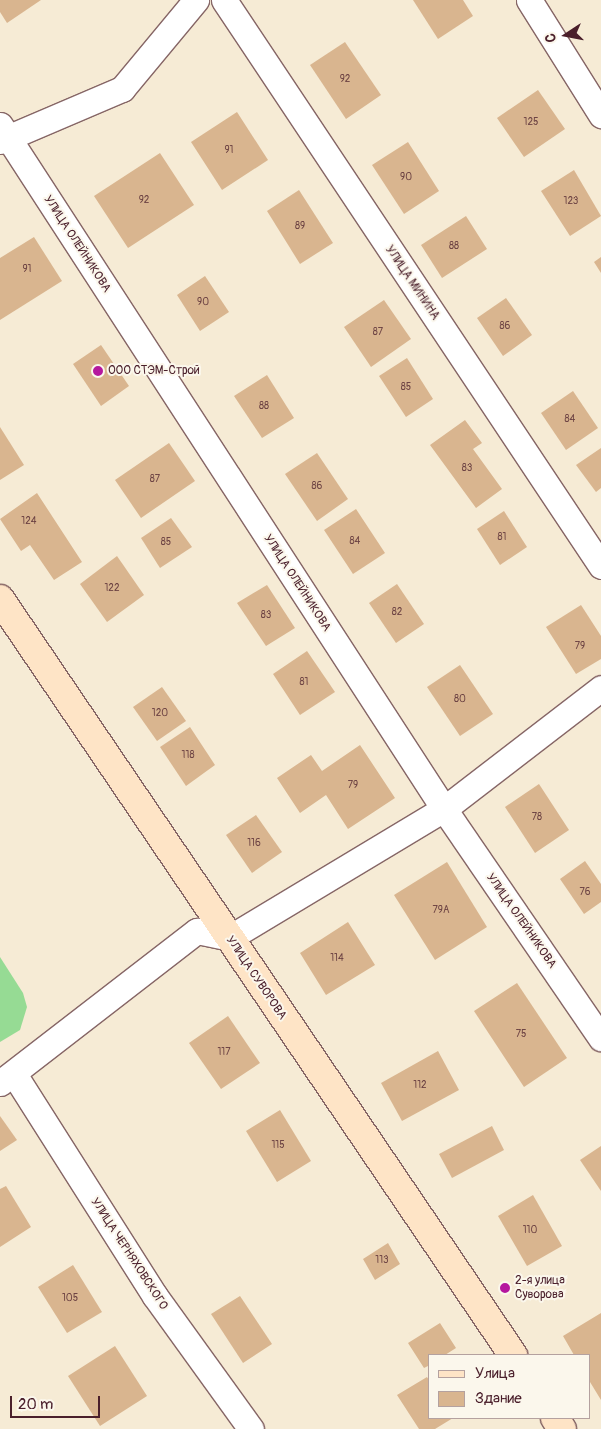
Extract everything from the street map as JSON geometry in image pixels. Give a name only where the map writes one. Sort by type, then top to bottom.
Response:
[{"type":"street","points":[[2,134],[122,89],[196,0]]},
{"type":"street","name":"УЛИЦА МИНИНА","points":[[224,0],[601,566]]},
{"type":"street","points":[[529,0],[601,115]]},
{"type":"street","name":"УЛИЦА ОЛЕЙНИКОВА","points":[[2,134],[444,809],[601,1038]]},
{"type":"street","name":"УЛИЦА СУВОРОВА","points":[[0,599],[512,1354]]},
{"type":"street","points":[[7,1078],[197,931],[229,938],[444,809],[601,688]]},
{"type":"street","name":"УЛИЦА ЧЕРНЯХОВСКОГО","points":[[7,1078],[155,1296],[251,1429]]},
{"type":"green space","points":[[0,957],[23,993],[27,1007],[20,1030],[0,1042]]},
{"type":"building","points":[[0,0],[41,0],[7,23],[0,12]]},
{"type":"building","points":[[413,0],[463,0],[473,16],[438,39]]},
{"type":"building","points":[[345,42],[381,95],[346,119],[310,65]]},
{"type":"building","points":[[538,90],[565,129],[524,157],[497,118]]},
{"type":"building","points":[[237,112],[268,160],[222,190],[191,142]]},
{"type":"building","points":[[408,142],[439,191],[404,214],[372,165]]},
{"type":"building","points":[[160,153],[194,205],[128,248],[94,196]]},
{"type":"building","points":[[574,170],[601,216],[570,236],[541,191]]},
{"type":"building","points":[[299,190],[333,243],[300,264],[267,211]]},
{"type":"building","points":[[466,216],[487,249],[442,278],[421,245]]},
{"type":"building","points":[[34,237],[62,281],[0,320],[0,258]]},
{"type":"building","points":[[601,257],[601,273],[594,262]]},
{"type":"building","points":[[205,276],[229,312],[200,331],[177,295]]},
{"type":"building","points":[[506,298],[532,335],[503,356],[477,318]]},
{"type":"building","points":[[384,300],[411,339],[371,367],[344,327]]},
{"type":"building","points":[[101,345],[129,386],[101,406],[73,364]]},
{"type":"building","points":[[407,358],[433,399],[406,417],[379,376]]},
{"type":"building","points":[[267,375],[294,418],[262,438],[234,396]]},
{"type":"building","points":[[573,391],[598,428],[566,450],[541,413]]},
{"type":"building","points":[[465,420],[482,443],[473,449],[502,489],[476,508],[430,445]]},
{"type":"building","points":[[0,427],[24,465],[0,480]]},
{"type":"building","points":[[169,443],[195,481],[141,518],[115,480]]},
{"type":"building","points":[[601,448],[601,488],[596,492],[576,465]]},
{"type":"building","points":[[317,453],[348,499],[317,521],[285,474]]},
{"type":"building","points":[[37,493],[82,562],[54,580],[30,545],[21,551],[0,519]]},
{"type":"building","points":[[356,509],[385,553],[353,574],[324,530]]},
{"type":"building","points":[[504,511],[527,547],[500,565],[477,529]]},
{"type":"building","points":[[171,518],[192,547],[160,568],[141,538]]},
{"type":"building","points":[[117,556],[144,595],[107,622],[80,584]]},
{"type":"building","points":[[397,584],[424,624],[396,643],[369,603]]},
{"type":"building","points":[[267,585],[295,628],[266,646],[237,603]]},
{"type":"building","points":[[581,605],[601,636],[601,659],[576,674],[546,627]]},
{"type":"building","points":[[307,651],[335,692],[300,715],[273,674]]},
{"type":"building","points":[[460,665],[493,714],[460,736],[427,687]]},
{"type":"building","points":[[162,687],[186,721],[157,741],[133,707]]},
{"type":"building","points":[[190,727],[215,765],[186,786],[160,747]]},
{"type":"building","points":[[360,745],[395,798],[348,829],[326,795],[300,813],[277,778],[311,755],[322,771]]},
{"type":"building","points":[[539,784],[569,830],[535,853],[505,807]]},
{"type":"building","points":[[256,815],[282,852],[252,873],[226,835]]},
{"type":"building","points":[[585,861],[601,884],[601,902],[584,914],[560,879]]},
{"type":"building","points":[[447,862],[487,927],[435,960],[394,895]]},
{"type":"building","points":[[348,922],[375,965],[326,995],[300,953]]},
{"type":"building","points":[[517,983],[567,1058],[524,1087],[474,1011]]},
{"type":"building","points":[[228,1016],[260,1063],[221,1089],[189,1043]]},
{"type":"building","points":[[438,1051],[459,1090],[402,1121],[381,1083]]},
{"type":"building","points":[[280,1110],[311,1161],[277,1182],[246,1131]]},
{"type":"building","points":[[0,1116],[17,1140],[0,1151]]},
{"type":"building","points":[[492,1126],[504,1150],[452,1178],[439,1154]]},
{"type":"building","points":[[601,1146],[601,1191],[580,1160]]},
{"type":"building","points":[[6,1186],[31,1227],[0,1247],[0,1189]]},
{"type":"building","points":[[533,1195],[562,1246],[527,1266],[498,1216]]},
{"type":"building","points":[[388,1243],[400,1264],[375,1280],[363,1259]]},
{"type":"building","points":[[73,1265],[102,1312],[67,1333],[38,1287]]},
{"type":"building","points":[[240,1296],[272,1344],[243,1363],[211,1314]]},
{"type":"building","points":[[601,1313],[601,1400],[591,1384],[591,1354],[573,1354],[563,1336]]},
{"type":"building","points":[[440,1323],[456,1348],[447,1354],[428,1354],[428,1366],[424,1368],[408,1343]]},
{"type":"building","points":[[115,1346],[147,1396],[100,1426],[68,1376]]},
{"type":"building","points":[[427,1377],[428,1419],[451,1419],[435,1429],[419,1429],[397,1395]]},
{"type":"place","name":"ООО СТЭМ-Строй","points":[[98,371]]},
{"type":"place","name":"2-я улица Суворова","points":[[505,1288]]}]
